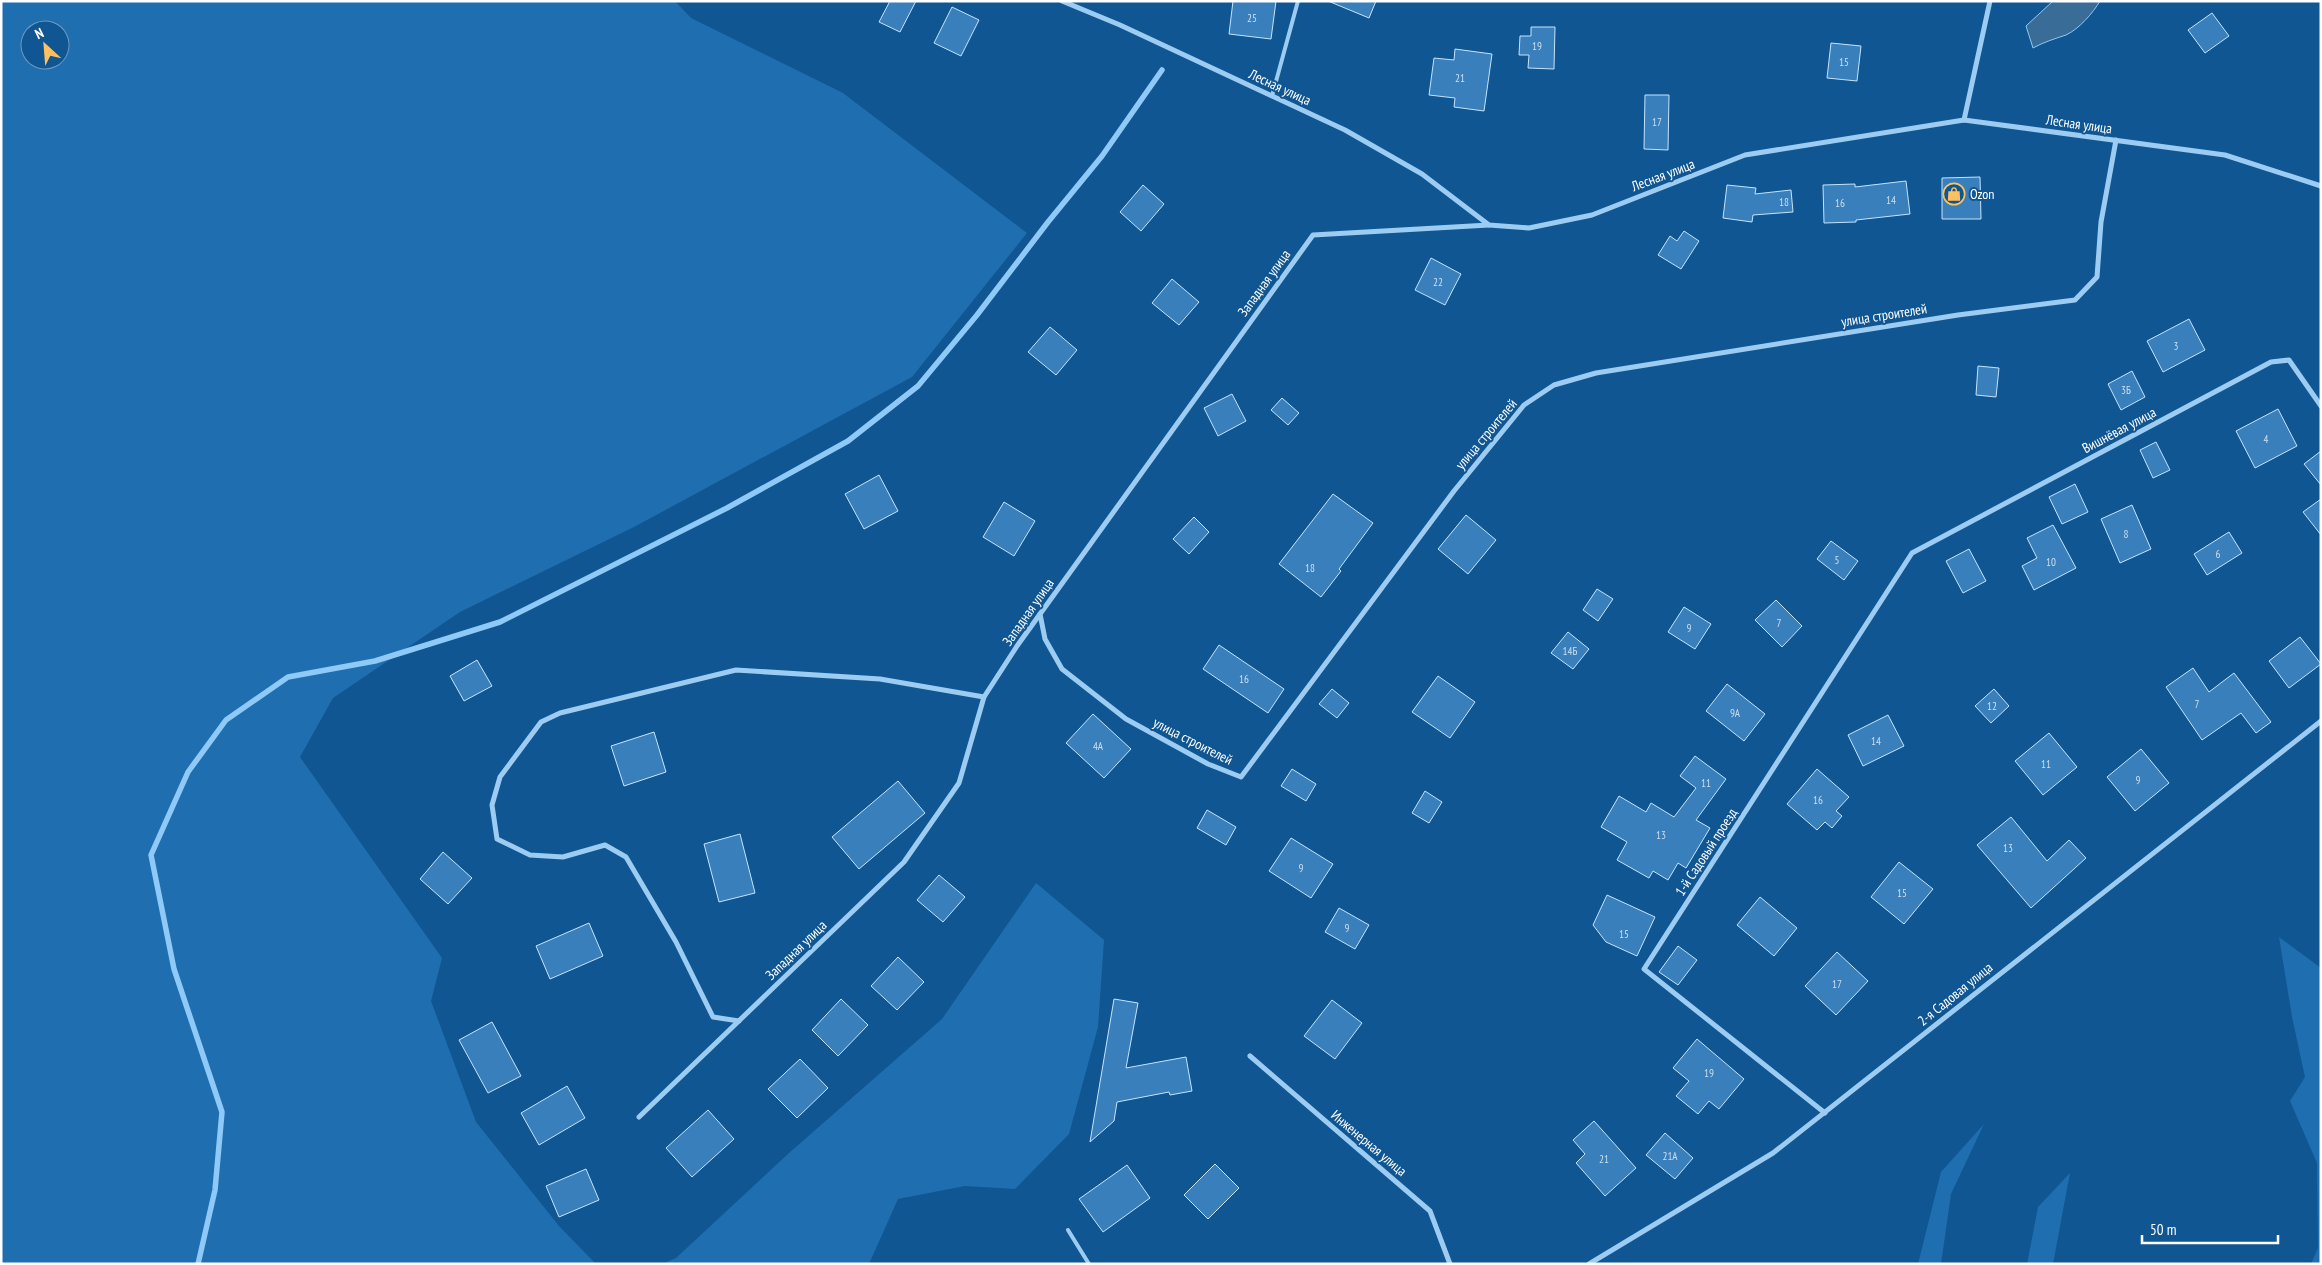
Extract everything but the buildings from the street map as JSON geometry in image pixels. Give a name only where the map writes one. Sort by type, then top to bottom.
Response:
[{"type":"street","name":"Лесная улица","points":[[1062,1],[1120,25],[1345,130],[1422,174],[1489,225],[1529,228],[1592,214],[1745,155],[1964,120],[2225,155],[2321,186]]},
{"type":"street","points":[[1078,8],[1080,1]]},
{"type":"street","points":[[1964,120],[1990,1]]},
{"type":"street","name":"улица строителей","points":[[1040,614],[1045,639],[1062,669],[1126,719],[1208,764],[1241,777],[1454,491],[1524,405],[1554,385],[1596,373],[1958,314],[2075,300],[2097,278],[2101,222],[2116,140]]},
{"type":"street","name":"Западная улица","points":[[639,1117],[904,862],[959,783],[984,697],[1040,614],[1312,234],[1489,225]]},
{"type":"street","name":"Вишнёвая улица","points":[[1912,553],[2271,362],[2289,360],[2321,406]]},
{"type":"street","name":"1-й Садовый проезд","points":[[1825,1113],[1644,969],[1912,553]]},
{"type":"street","points":[[739,1021],[713,1017],[676,942],[626,857],[605,845],[563,857],[530,855],[497,839],[492,805],[500,777],[541,722],[560,714],[736,670],[880,679],[984,697]]},
{"type":"street","name":"2-я Садовая улица","points":[[1589,1264],[1774,1153],[2088,902],[2321,720]]},
{"type":"street","name":"Инженерная улица","points":[[1250,1056],[1430,1210],[1450,1264]]},
{"type":"lane","points":[[1272,96],[1298,1]]},
{"type":"lane","points":[[1068,1230],[1089,1264]]},
{"type":"shaded area","points":[[1,1],[675,1],[691,18],[843,93],[1027,233],[912,377],[634,527],[460,612],[333,698],[300,757],[442,958],[431,1001],[476,1122],[559,1226],[596,1264],[1,1264]]},
{"type":"shaded area","points":[[2053,1],[2100,1],[2094,11],[2076,29],[2033,48],[2026,26]]},
{"type":"shaded area","points":[[1036,883],[1104,940],[1098,1027],[1069,1134],[1015,1189],[965,1186],[898,1199],[869,1264],[662,1264],[676,1258],[789,1153],[942,1019]]},
{"type":"shaded area","points":[[2279,937],[2321,968],[2321,1264],[2311,1264],[2318,1248],[2317,1163],[2290,1101],[2305,1077],[2292,1017]]},
{"type":"shaded area","points":[[1984,1124],[1951,1194],[1941,1264],[1918,1264],[1941,1172]]},
{"type":"shaded area","points":[[2070,1173],[2053,1264],[2027,1264],[2038,1207]]},
{"type":"waterway","points":[[198,1264],[215,1190],[222,1112],[174,969],[151,855],[188,772],[226,720],[288,677],[375,661],[500,622],[727,508],[848,441],[918,386],[977,315],[1048,222],[1102,156],[1162,70]]},
{"type":"place","name":"Ozon","points":[[1954,194]]}]
